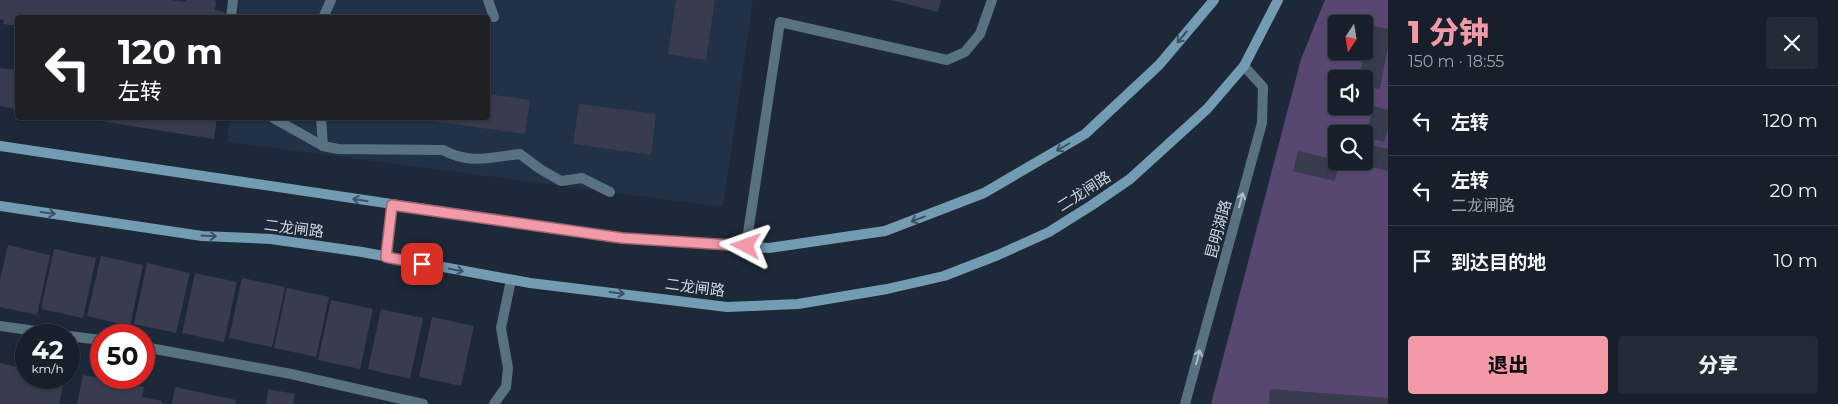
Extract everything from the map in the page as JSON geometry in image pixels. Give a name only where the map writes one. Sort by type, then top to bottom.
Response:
[{"type":"main road","points":[[0,146],[622,238],[769,248],[885,232],[984,193],[1085,134],[1159,65],[1214,0]]},
{"type":"main road","name":"二龙闸路","points":[[0,206],[202,236],[271,239],[386,257],[511,280],[727,307],[798,304],[887,289],[944,276],[998,255],[1049,232],[1092,205],[1130,179],[1207,109],[1244,66],[1278,0]]},
{"type":"main road","points":[[386,257],[392,205]]},
{"type":"street","points":[[231,15],[233,0]]},
{"type":"street","points":[[324,15],[331,0]]},
{"type":"street","points":[[488,0],[494,17]]},
{"type":"street","points":[[746,246],[780,22],[947,60],[965,52],[980,34],[992,0]]},
{"type":"street","name":"昆明湖路","points":[[1185,404],[1262,123],[1263,87],[1244,66]]},
{"type":"street","points":[[277,120],[323,146],[338,149],[443,150],[456,157],[474,160],[520,154],[540,169],[561,181],[582,178],[610,192]]},
{"type":"street","points":[[321,120],[323,146]]},
{"type":"street","points":[[494,404],[506,387],[508,368],[501,328],[511,280]]},
{"type":"street","points":[[0,326],[15,328]]},
{"type":"street","points":[[155,349],[291,374],[423,404]]},
{"type":"shaded area","points":[[240,0],[753,0],[723,207],[227,142],[229,120],[490,120],[490,15],[238,15]]},
{"type":"shaded area","points":[[1325,0],[1388,0],[1388,404],[1211,404],[1301,59]]},
{"type":"building","points":[[0,0],[170,0],[186,2],[186,0],[213,0],[216,1],[215,10],[225,12],[224,15],[28,14],[15,15],[15,26],[3,24],[4,20],[0,19]]},
{"type":"building","points":[[676,0],[715,0],[706,60],[668,54]]},
{"type":"building","points":[[891,0],[941,0],[938,12]]},
{"type":"building","points":[[1373,26],[1388,29],[1388,46],[1380,89],[1373,88],[1373,70],[1361,70],[1363,60],[1373,60]]},
{"type":"building","points":[[0,68],[15,70],[15,108],[0,106]]},
{"type":"building","points":[[490,94],[530,100],[525,134],[425,120],[490,120]]},
{"type":"building","points":[[579,104],[656,114],[651,155],[573,144]]},
{"type":"building","points":[[1374,106],[1388,110],[1388,128],[1384,142],[1373,139],[1373,125],[1368,125],[1373,115]]},
{"type":"building","points":[[94,120],[217,120],[214,139]]},
{"type":"building","points":[[1373,145],[1388,149],[1388,171],[1373,167]]},
{"type":"building","points":[[1298,151],[1328,158],[1328,170],[1337,170],[1335,181],[1293,171]]},
{"type":"building","points":[[8,245],[50,255],[37,315],[0,307],[0,280]]},
{"type":"building","points":[[54,249],[96,258],[83,318],[41,309]]},
{"type":"building","points":[[101,256],[143,265],[130,324],[121,324],[87,316]]},
{"type":"building","points":[[147,263],[190,273],[176,333],[155,328],[155,324],[134,324]]},
{"type":"building","points":[[195,273],[237,282],[224,342],[182,333]]},
{"type":"building","points":[[242,278],[285,287],[272,347],[229,338]]},
{"type":"building","points":[[287,288],[329,297],[316,357],[274,348]]},
{"type":"building","points":[[331,300],[373,309],[360,369],[318,360]]},
{"type":"building","points":[[381,309],[423,318],[410,379],[368,369]]},
{"type":"building","points":[[432,317],[474,326],[461,386],[419,377]]},
{"type":"building","points":[[0,363],[15,366],[15,389],[62,389],[59,404],[0,404]]},
{"type":"building","points":[[83,375],[90,376],[90,389],[144,389],[142,397],[162,401],[162,404],[77,404]]},
{"type":"building","points":[[175,387],[236,400],[235,404],[172,404]]},
{"type":"building","points":[[268,389],[295,394],[293,404],[266,404]]},
{"type":"building","points":[[1270,389],[1388,398],[1388,404],[1269,404]]},
{"type":"route","points":[[422,264],[386,257],[392,205],[622,238],[746,246]]}]
